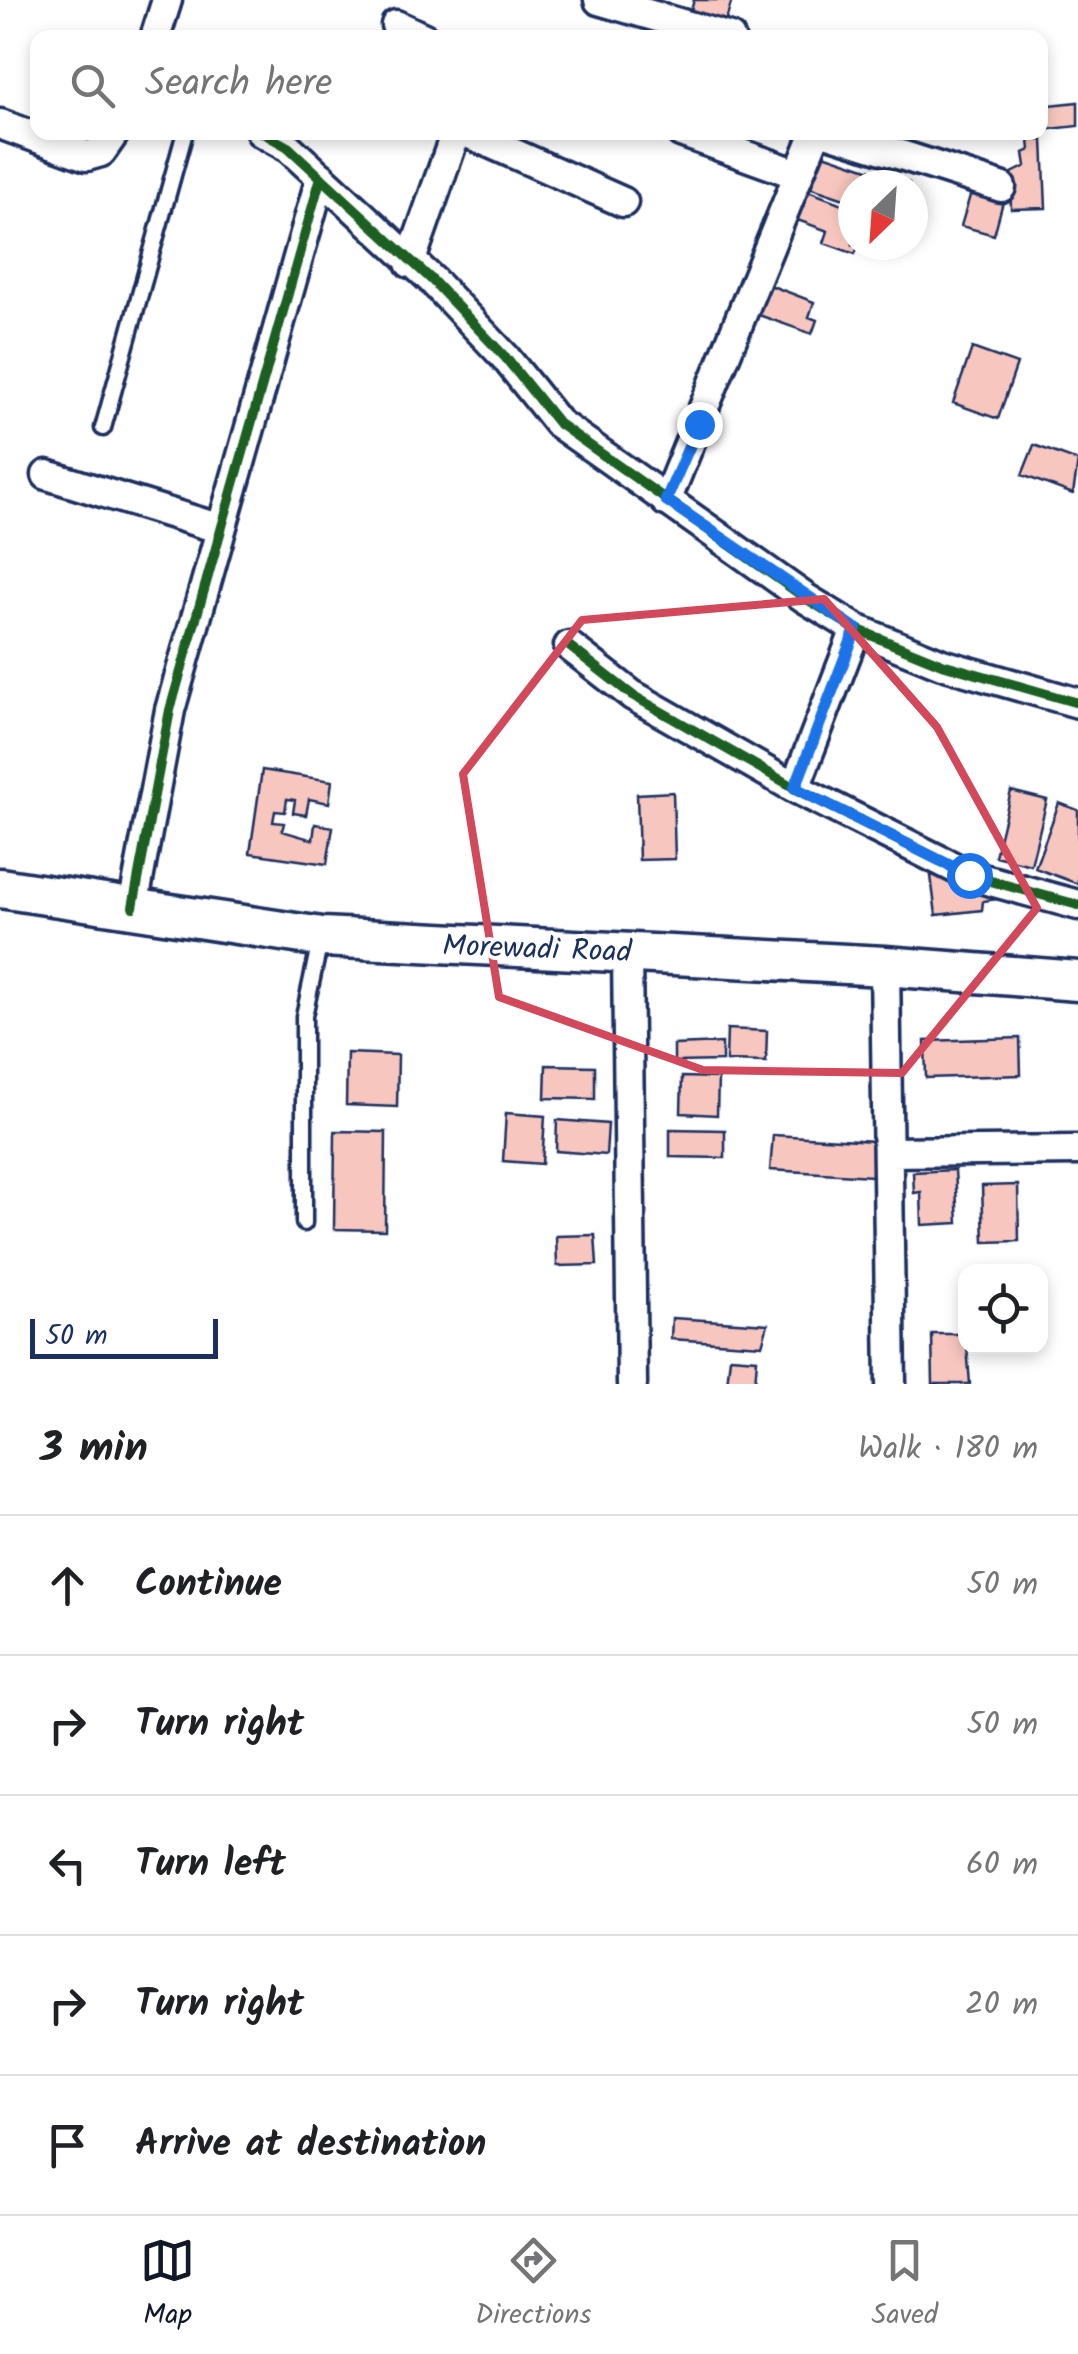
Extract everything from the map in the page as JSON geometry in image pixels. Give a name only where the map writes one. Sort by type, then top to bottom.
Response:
[{"type":"main road","name":"Morewadi Road","points":[[0,888],[322,937],[885,966],[1078,981]]},
{"type":"street","points":[[157,30],[167,0]]},
{"type":"street","points":[[599,0],[702,30]]},
{"type":"street","points":[[396,26],[405,30]]},
{"type":"street","points":[[0,124],[30,135]]},
{"type":"street","points":[[44,140],[87,156],[101,152],[109,140]]},
{"type":"street","points":[[275,140],[320,177],[505,357],[558,423],[666,500],[856,629],[942,664],[1078,703]]},
{"type":"street","points":[[410,263],[453,140]]},
{"type":"street","points":[[484,140],[624,202]]},
{"type":"street","points":[[703,140],[797,174]]},
{"type":"street","points":[[666,500],[812,140]]},
{"type":"street","points":[[853,140],[1000,188]]},
{"type":"street","points":[[132,907],[170,710],[320,177]]},
{"type":"street","points":[[47,474],[221,529]]},
{"type":"street","points":[[795,788],[856,629]]},
{"type":"street","points":[[569,646],[632,695],[795,788],[969,875],[1078,905]]},
{"type":"street","points":[[627,952],[632,1384]]},
{"type":"street","points":[[885,966],[892,1384]]},
{"type":"street","points":[[888,1152],[1078,1150]]},
{"type":"lane","points":[[103,428],[183,140]]},
{"type":"lane","points":[[304,1223],[304,1016],[322,937]]},
{"type":"highlighted area","points":[[824,599],[937,727],[1037,908],[902,1073],[703,1070],[499,997],[463,774],[582,620]]},
{"type":"building","points":[[694,0],[732,0],[723,30],[687,24]]},
{"type":"building","points":[[1078,102],[1078,126],[1048,129],[1048,105]]},
{"type":"building","points":[[1029,140],[1043,140],[1046,208],[1011,209],[1010,174],[1026,166],[1024,153],[1030,150]]},
{"type":"building","points":[[815,151],[871,170],[838,170],[838,197],[803,185]]},
{"type":"building","points":[[800,188],[838,202],[838,248],[824,243],[828,231],[789,217]]},
{"type":"building","points":[[972,189],[1004,198],[994,235],[961,226]]},
{"type":"building","points":[[764,283],[814,302],[809,317],[817,320],[812,334],[753,313]]},
{"type":"building","points":[[972,348],[1017,364],[998,419],[953,403]]},
{"type":"building","points":[[1034,445],[1078,461],[1073,494],[1022,475]]},
{"type":"building","points":[[262,770],[332,781],[329,803],[309,799],[306,815],[293,813],[295,800],[287,799],[285,812],[275,811],[273,822],[284,823],[282,831],[313,840],[315,824],[333,827],[327,864],[250,853]]},
{"type":"building","points":[[1011,791],[1047,800],[1031,865],[995,856]]},
{"type":"building","points":[[673,792],[675,859],[639,860],[637,794]]},
{"type":"building","points":[[1059,803],[1078,810],[1078,884],[1035,868]]},
{"type":"building","points":[[954,873],[1005,898],[983,901],[982,910],[936,915],[931,876]]},
{"type":"building","points":[[727,1029],[767,1031],[766,1062],[726,1061]]},
{"type":"building","points":[[1020,1038],[1021,1075],[926,1078],[925,1041]]},
{"type":"building","points":[[722,1043],[722,1061],[674,1062],[674,1045]]},
{"type":"building","points":[[347,1053],[398,1055],[397,1107],[346,1105]]},
{"type":"building","points":[[546,1065],[595,1066],[595,1099],[545,1098]]},
{"type":"building","points":[[682,1077],[718,1078],[717,1115],[681,1113]]},
{"type":"building","points":[[506,1113],[545,1116],[542,1164],[503,1161]]},
{"type":"building","points":[[557,1120],[608,1124],[606,1155],[556,1151]]},
{"type":"building","points":[[670,1129],[725,1130],[725,1158],[670,1157]]},
{"type":"building","points":[[335,1131],[386,1132],[385,1230],[334,1229]]},
{"type":"building","points":[[773,1135],[874,1141],[872,1176],[770,1170]]},
{"type":"building","points":[[955,1170],[958,1223],[922,1225],[921,1192],[914,1193],[913,1172]]},
{"type":"building","points":[[1018,1185],[1019,1241],[984,1242],[982,1186]]},
{"type":"building","points":[[595,1235],[597,1265],[557,1266],[556,1236]]},
{"type":"building","points":[[672,1318],[768,1324],[762,1345],[671,1339]]},
{"type":"building","points":[[932,1334],[958,1334],[958,1354],[968,1354],[970,1384],[933,1384]]},
{"type":"building","points":[[730,1357],[757,1359],[755,1384],[727,1384]]},
{"type":"cycle path","points":[[275,140],[288,147],[432,280],[505,357],[558,423],[805,598],[856,629],[942,664],[1078,703]]},
{"type":"cycle path","points":[[133,907],[170,710],[321,177]]},
{"type":"cycle path","points":[[569,646],[632,695],[795,788],[969,875],[1078,905]]},
{"type":"route","points":[[699,424],[666,500],[805,598],[856,629],[795,788],[969,875]]}]
